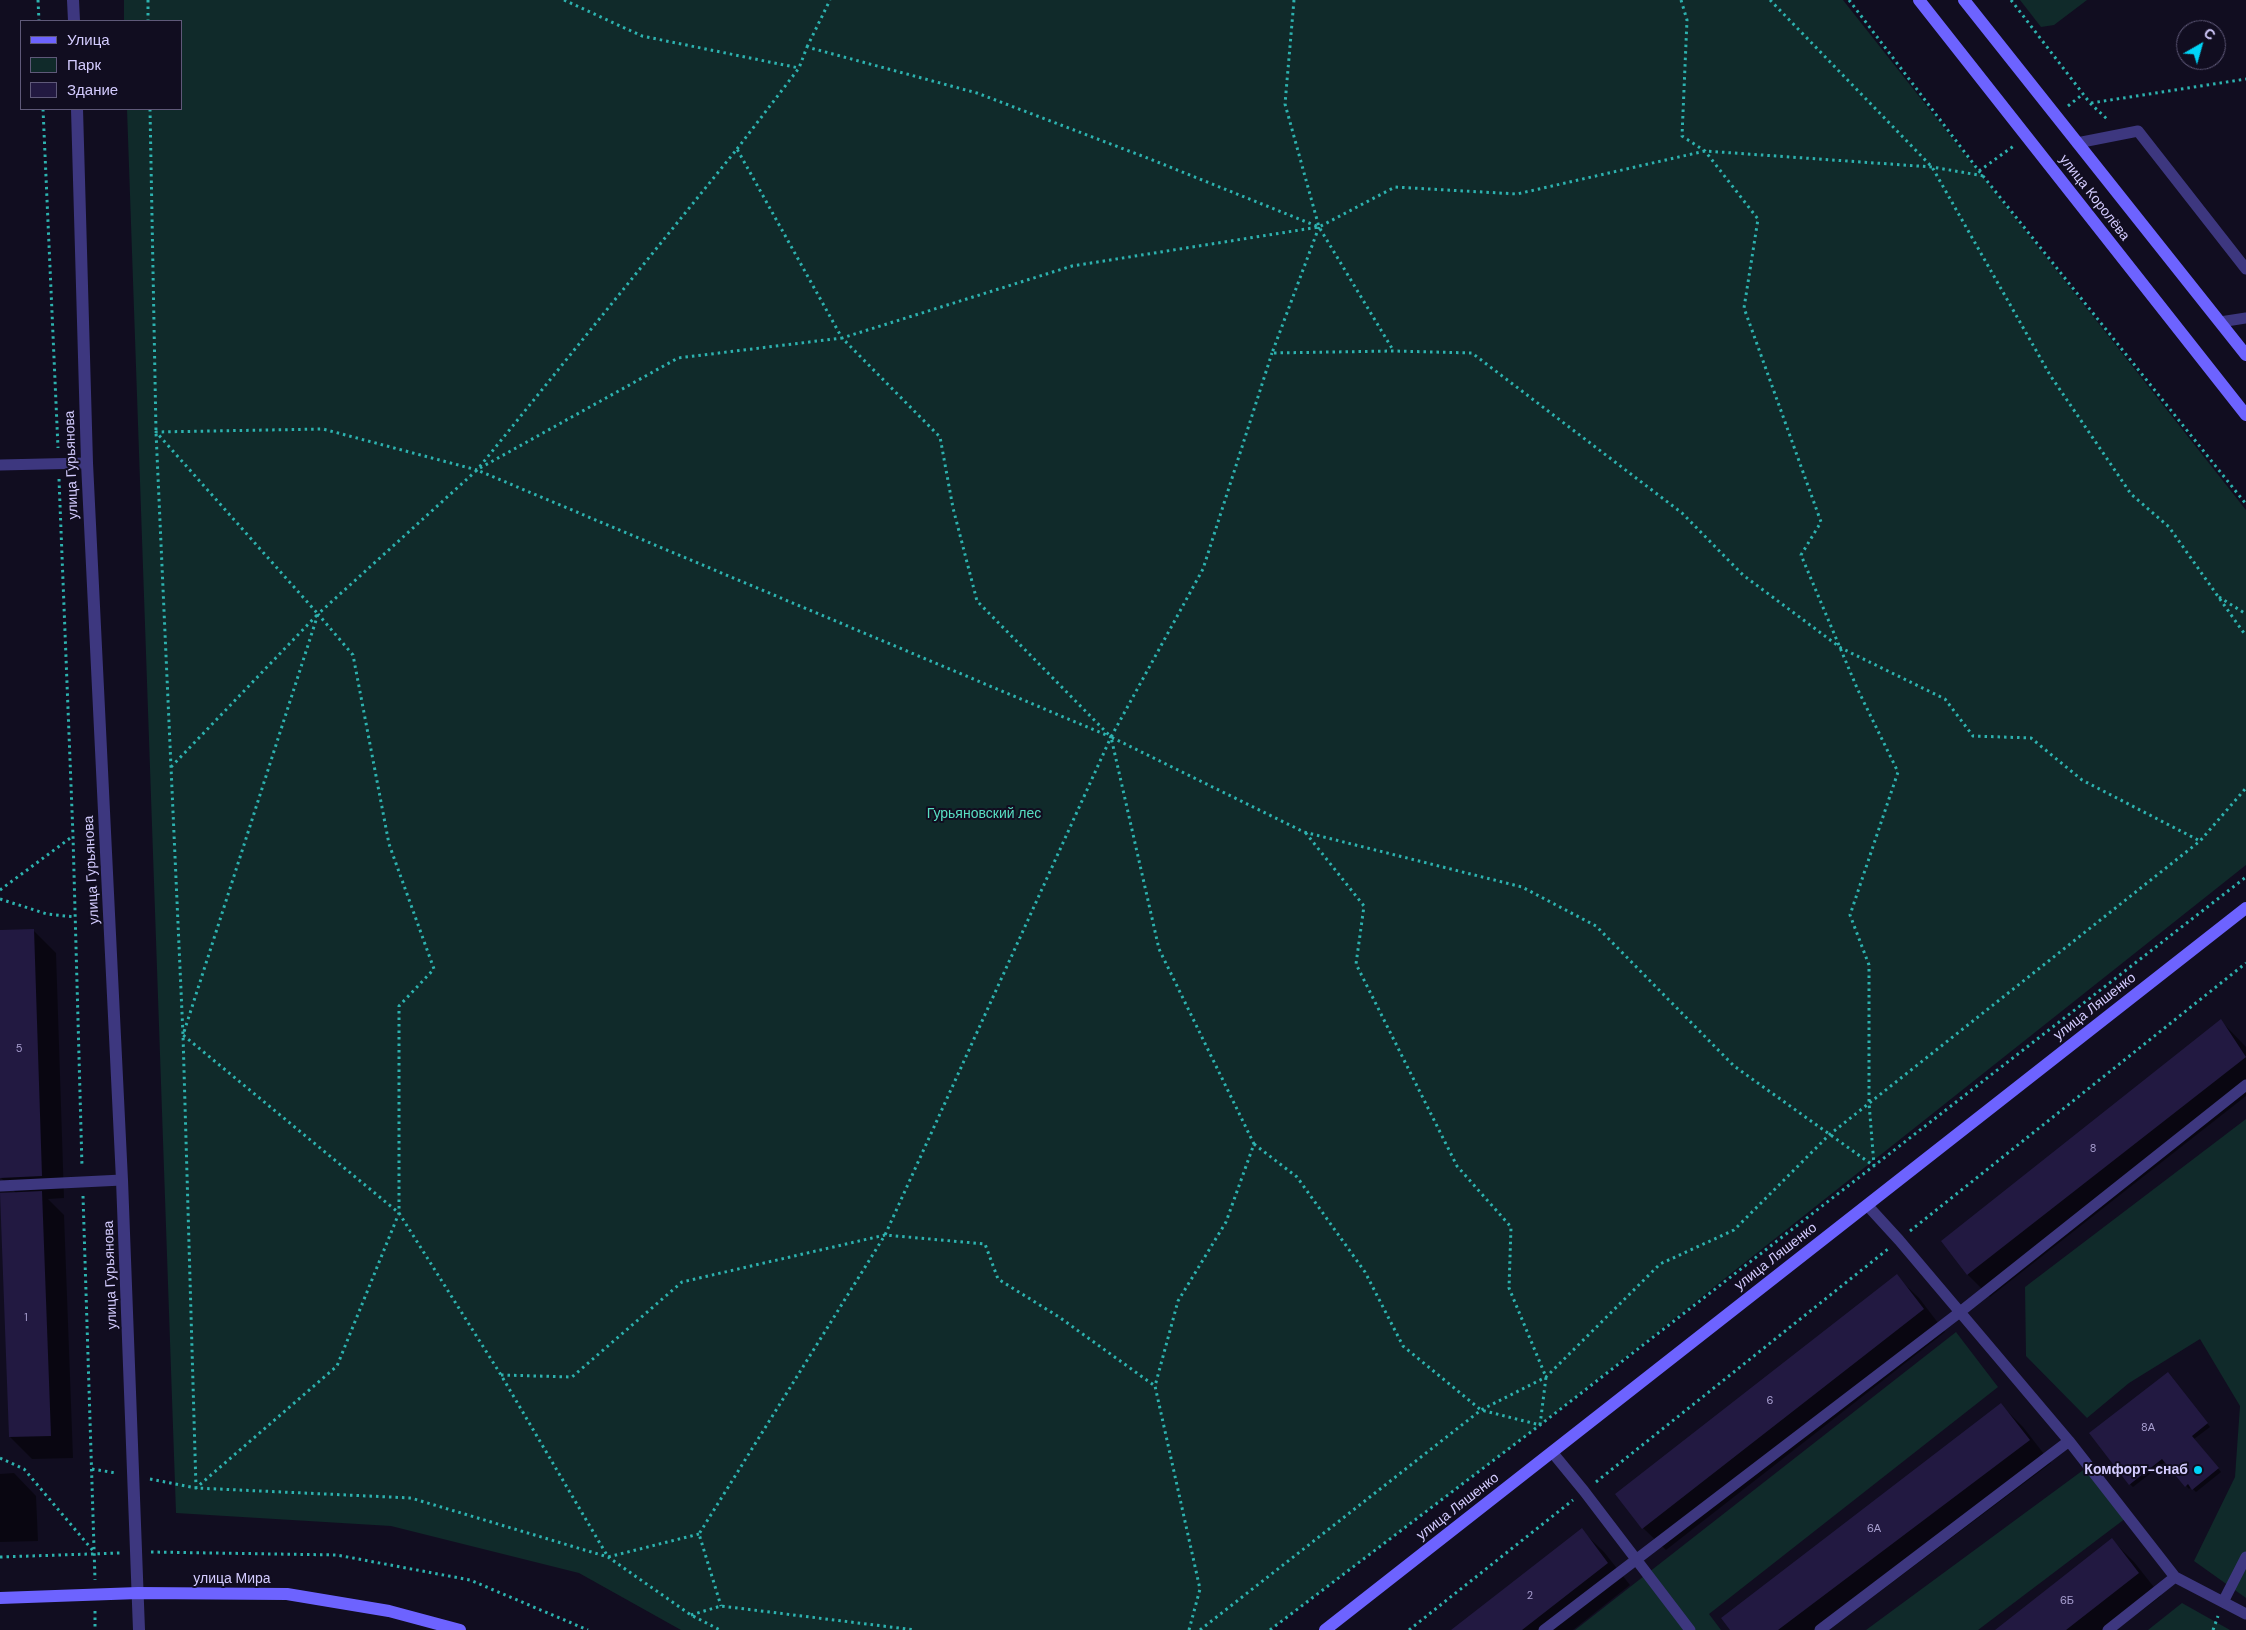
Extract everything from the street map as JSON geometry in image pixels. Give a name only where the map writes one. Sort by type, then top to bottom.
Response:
[{"type":"main road","name":"улица Королёва","points":[[1919,0],[2246,416]]},
{"type":"main road","name":"улица Королёва","points":[[1964,0],[2246,355]]},
{"type":"main road","name":"улица Ляшенко","points":[[1325,1630],[2246,908]]},
{"type":"main road","name":"улица Мира","points":[[0,1598],[138,1594],[287,1594],[388,1611],[460,1630]]},
{"type":"street","points":[[74,0],[74,20]]},
{"type":"street","name":"улица Гурьянова","points":[[76,110],[87,463],[122,1180],[139,1630]]},
{"type":"lane","points":[[2077,143],[2138,131],[2246,269]]},
{"type":"lane","points":[[2220,322],[2246,318]]},
{"type":"lane","points":[[0,465],[87,463]]},
{"type":"lane","points":[[1544,1630],[1960,1312],[2246,1085]]},
{"type":"lane","points":[[0,1186],[122,1180]]},
{"type":"lane","points":[[1867,1205],[1899,1240],[2069,1441],[2175,1577],[2246,1614]]},
{"type":"lane","points":[[1820,1630],[2069,1441]]},
{"type":"lane","points":[[1552,1452],[1690,1630]]},
{"type":"lane","points":[[2223,1602],[2246,1557]]},
{"type":"lane","points":[[2108,1630],[2175,1577]]},
{"type":"path","points":[[38,0],[39,20]]},
{"type":"path","points":[[148,0],[148,20]]},
{"type":"path","points":[[564,0],[642,36],[799,68]]},
{"type":"path","points":[[171,767],[318,614],[477,470],[738,149],[799,68],[830,0]]},
{"type":"path","points":[[1294,0],[1284,104],[1319,227],[1393,351]]},
{"type":"path","points":[[1681,0],[1687,20],[1682,136],[1705,151],[1758,219],[1744,308],[1821,522],[1801,555],[1857,688],[1898,772],[1850,915],[1869,965],[1869,1103],[1874,1166]]},
{"type":"path","points":[[1770,0],[1932,167],[2050,375],[2131,494],[2169,527],[2246,636]]},
{"type":"path","points":[[1849,0],[1984,176],[2246,504]]},
{"type":"path","points":[[807,47],[977,93],[1150,159],[1319,227]]},
{"type":"path","points":[[2090,103],[2246,79]]},
{"type":"path","points":[[43,110],[73,836],[95,1554]]},
{"type":"path","points":[[150,110],[156,432],[183,1036],[196,1488]]},
{"type":"path","points":[[738,149],[842,338],[940,437],[953,508],[977,601],[1111,737],[1159,949],[1254,1144],[1298,1176],[1365,1272],[1403,1346],[1481,1410],[1540,1425]]},
{"type":"path","points":[[477,470],[678,358],[842,338],[1072,266],[1319,227],[1395,188],[1517,194],[1705,151],[1932,167],[1984,176]]},
{"type":"path","points":[[608,1557],[700,1534],[885,1236],[1111,737],[1203,569],[1272,353],[1319,227]]},
{"type":"path","points":[[1272,353],[1393,351],[1472,354],[1682,513],[1742,575],[1840,648],[1945,698],[1973,736],[2031,738],[2082,780],[2200,841]]},
{"type":"path","points":[[156,432],[323,429],[477,470],[1111,737],[1304,832],[1522,887],[1596,926],[1734,1066],[1874,1166]]},
{"type":"path","points":[[156,432],[353,655],[389,844],[434,969],[399,1006],[399,1213],[337,1366],[196,1488]]},
{"type":"path","points":[[2217,595],[2246,614]]},
{"type":"path","points":[[183,1036],[318,614]]},
{"type":"path","points":[[1200,1630],[1481,1410],[1546,1378],[1660,1264],[1734,1230],[1829,1135],[2200,841],[2246,788]]},
{"type":"path","points":[[1304,832],[1364,906],[1356,964],[1457,1166],[1511,1227],[1509,1288],[1546,1378],[1540,1425]]},
{"type":"path","points":[[0,890],[73,836]]},
{"type":"path","points":[[1270,1630],[1540,1425],[2246,878]]},
{"type":"path","points":[[0,899],[47,914],[75,917]]},
{"type":"path","points":[[1409,1630],[2246,963]]},
{"type":"path","points":[[183,1036],[399,1213],[501,1375],[608,1557]]},
{"type":"path","points":[[1189,1630],[1200,1590],[1155,1386],[1178,1301],[1226,1222],[1254,1144]]},
{"type":"path","points":[[501,1375],[572,1377],[682,1282],[885,1236],[985,1244],[998,1278],[1059,1317],[1155,1386]]},
{"type":"path","points":[[0,1458],[24,1469],[95,1554]]},
{"type":"path","points":[[92,1469],[196,1488],[410,1498],[608,1557],[692,1615],[720,1630]]},
{"type":"path","points":[[700,1534],[721,1606]]},
{"type":"path","points":[[0,1557],[137,1552],[337,1555],[470,1580],[588,1630]]},
{"type":"path","points":[[692,1615],[721,1606],[914,1630]]},
{"type":"green space","name":"Гурьяновский лес","points":[[124,0],[1843,0],[2246,510],[2246,865],[1540,1425],[1270,1630],[681,1630],[579,1573],[391,1526],[176,1513],[127,110],[182,110],[182,20],[124,20]]},
{"type":"green space","points":[[2020,0],[2087,0],[2054,25],[2041,27]]},
{"type":"green space","points":[[2246,1119],[2246,1598],[2194,1561],[2235,1477],[2240,1406],[2200,1339],[2129,1383],[2087,1418],[2026,1356],[2025,1287]]},
{"type":"green space","points":[[1956,1332],[1998,1387],[1709,1614],[1721,1630],[1575,1630]]},
{"type":"green space","points":[[2086,1468],[2126,1518],[1978,1630],[1866,1630]]},
{"type":"green space","points":[[2182,1603],[2230,1630],[2148,1630]]},
{"type":"building","points":[[34,929],[42,1176],[0,1178],[0,930]]},
{"type":"building","points":[[2221,1019],[2246,1057],[1967,1275],[1941,1241]]},
{"type":"building","points":[[42,1191],[51,1436],[9,1437],[0,1193]]},
{"type":"building","points":[[1897,1274],[1924,1309],[1642,1529],[1615,1494]]},
{"type":"building","points":[[2168,1372],[2208,1423],[2192,1436],[2219,1468],[2192,1490],[2188,1484],[2185,1487],[2162,1459],[2129,1485],[2089,1433]]},
{"type":"building","points":[[2001,1403],[2030,1440],[1778,1630],[1730,1630],[1721,1618]]},
{"type":"building","points":[[1582,1528],[1608,1563],[1522,1630],[1451,1630]]},
{"type":"building","points":[[2112,1538],[2139,1573],[2066,1630],[1995,1630]]},
{"type":"place","name":"Комфорт-снаб","points":[[2198,1470]]}]
